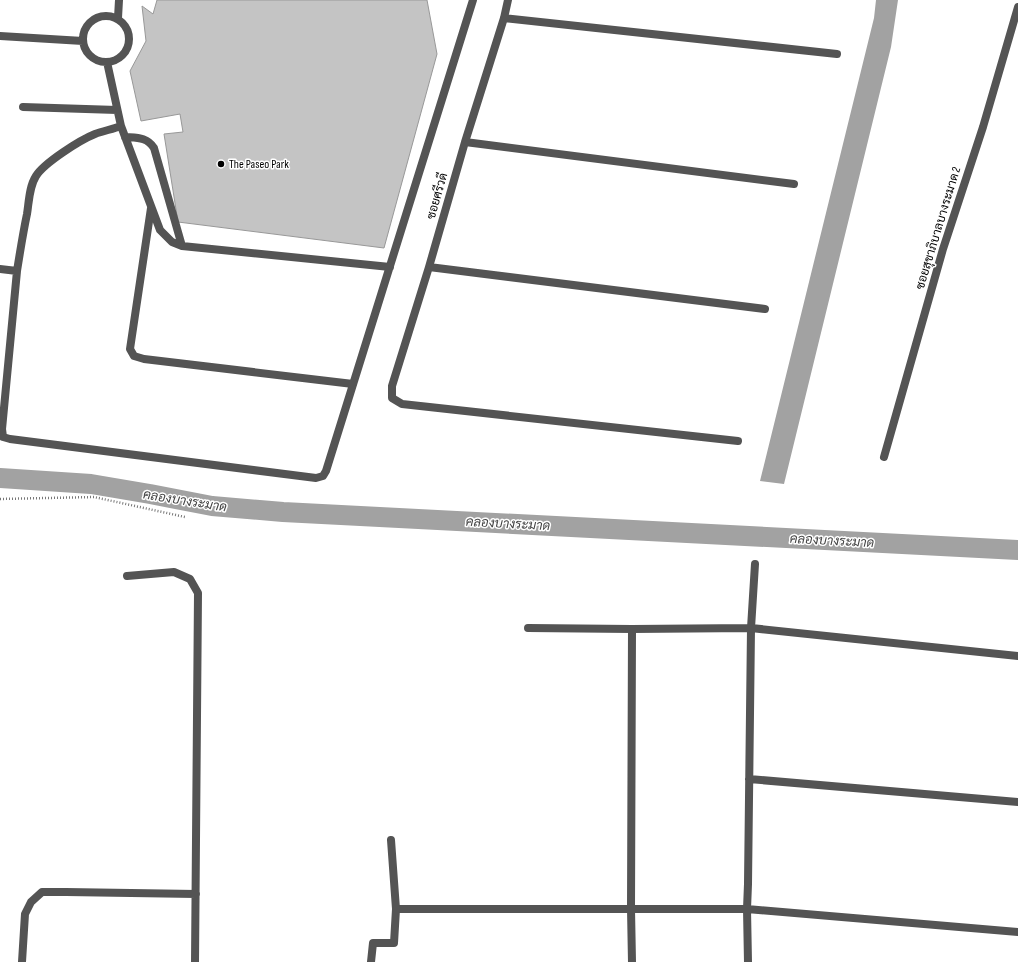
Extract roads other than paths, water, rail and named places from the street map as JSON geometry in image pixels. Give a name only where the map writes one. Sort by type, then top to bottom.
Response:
[{"type":"street","points":[[118,18],[119,0]]},
{"type":"street","points":[[121,126],[95,134],[82,140],[39,172],[31,189],[17,272],[2,429],[3,437],[316,478],[323,476],[326,471],[473,0]]},
{"type":"street","name":"ซอยศรีวดี","points":[[508,0],[504,18],[465,142],[429,267],[392,386],[392,398],[402,404],[738,441]]},
{"type":"street","name":"ซอยสุขาภิบาลบางระมาด 2","points":[[884,457],[943,249],[983,127],[1018,7]]},
{"type":"street","points":[[103,16],[118,18],[128,30],[129,44],[126,51],[121,57],[107,62],[92,58],[86,52],[83,41],[84,29],[89,22],[103,16]]},
{"type":"street","points":[[504,18],[837,54]]},
{"type":"street","points":[[0,36],[83,41]]},
{"type":"street","points":[[107,62],[121,126],[162,234],[172,242],[182,246],[390,267]]},
{"type":"street","points":[[23,107],[118,110]]},
{"type":"street","points":[[125,137],[146,140],[154,148],[182,246]]},
{"type":"street","points":[[465,142],[794,184]]},
{"type":"street","points":[[151,206],[130,349],[134,356],[144,359],[353,384]]},
{"type":"street","points":[[429,267],[765,309]]},
{"type":"street","points":[[0,269],[17,272]]},
{"type":"street","points":[[748,962],[747,909],[751,628],[755,564]]},
{"type":"street","points":[[127,576],[174,572],[190,579],[198,593],[195,962]]},
{"type":"street","points":[[528,628],[751,628],[1018,656]]},
{"type":"street","points":[[632,629],[632,962]]},
{"type":"street","points":[[749,779],[1018,802]]},
{"type":"street","points":[[371,962],[372,943],[394,943],[396,909],[391,840]]},
{"type":"street","points":[[22,962],[25,914],[31,902],[42,892],[196,894]]},
{"type":"street","points":[[396,909],[747,909],[1018,932]]},
{"type":"waterway","name":"คลองบางระมาด","points":[[0,478],[91,484],[212,506],[283,512],[1018,550]]},
{"type":"place","name":"The Paseo Park","points":[[221,164]]}]
